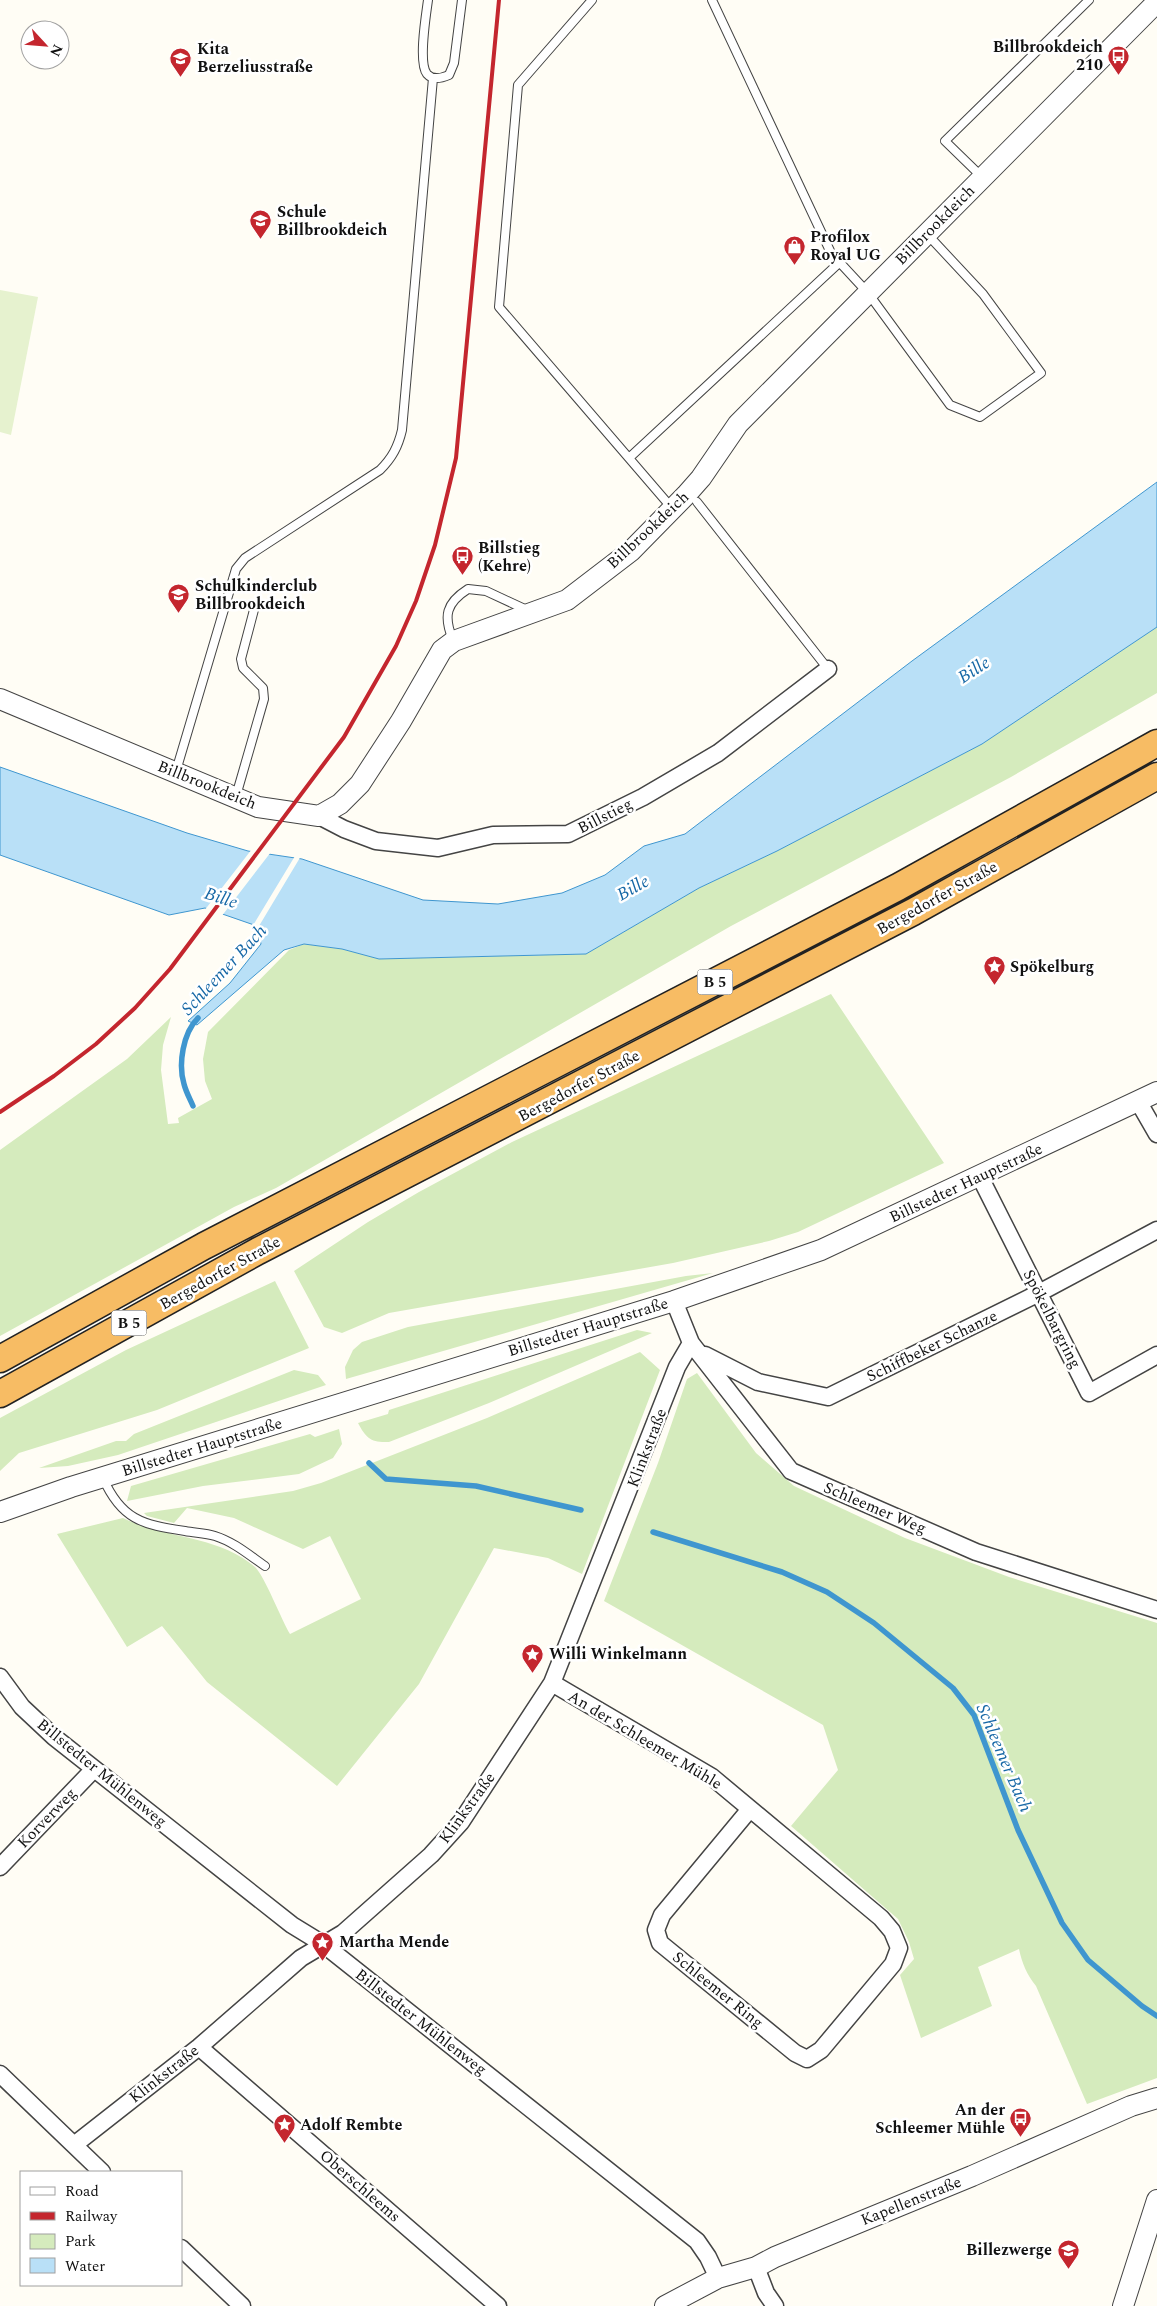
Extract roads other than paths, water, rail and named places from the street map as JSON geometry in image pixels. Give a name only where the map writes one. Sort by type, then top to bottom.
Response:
[{"type":"highway","name":"Bergedorfer Straße","points":[[0,1359],[212,1241],[898,887],[1157,742]]},
{"type":"highway","name":"Bergedorfer Straße","points":[[0,1394],[258,1252],[913,912],[1157,776]]},
{"type":"street","name":"Billbrookdeich","points":[[0,699],[258,807],[319,816],[340,804],[360,784],[401,721],[442,650],[454,641],[567,600],[631,551],[701,478],[738,424],[1157,2]]},
{"type":"street","name":"Billstieg","points":[[319,816],[344,830],[376,841],[438,848],[493,835],[568,834],[644,796],[718,753],[828,669]]},
{"type":"street","name":"Billstedter Hauptstraße","points":[[0,1512],[102,1478],[674,1301],[821,1250],[980,1177],[1157,1092]]},
{"type":"street","points":[[1138,1101],[1157,1134]]},
{"type":"street","name":"Spökelbargring","points":[[980,1177],[1089,1393],[1157,1355]]},
{"type":"street","name":"Schiffbeker Schanze","points":[[696,1348],[758,1382],[828,1397],[1039,1293],[1157,1230]]},
{"type":"street","name":"Schleemer Weg","points":[[674,1301],[696,1348],[791,1471],[976,1552],[1157,1610]]},
{"type":"street","name":"Klinkstraße","points":[[74,2145],[199,2047],[301,1958],[343,1933],[437,1848],[460,1822],[552,1684],[678,1367],[696,1348]]},
{"type":"street","name":"Billstedter Mühlenweg","points":[[0,1677],[22,1707],[94,1769],[292,1925],[323,1944],[697,2241],[708,2257],[718,2278]]},
{"type":"street","name":"An der Schleemer Mühle","points":[[552,1684],[712,1778],[786,1836],[881,1918],[897,1940],[897,1956],[893,1964]]},
{"type":"street","name":"Korverweg","points":[[0,1867],[94,1769]]},
{"type":"street","name":"Schleemer Ring","points":[[750,1809],[662,1915],[656,1930],[660,1943],[795,2053],[806,2059],[821,2050],[893,1964]]},
{"type":"street","name":"Oberschleems","points":[[199,2047],[498,2306]]},
{"type":"street","points":[[0,2074],[101,2171]]},
{"type":"street","name":"Kapellenstraße","points":[[665,2306],[718,2278],[756,2267],[775,2257],[972,2176],[1131,2106],[1157,2098]]},
{"type":"street","points":[[1123,2306],[1152,2230],[1157,2200]]},
{"type":"street","points":[[182,2249],[233,2302]]},
{"type":"street","points":[[756,2267],[766,2293],[775,2306]]},
{"type":"lane","points":[[428,0],[423,63],[427,74],[433,78],[442,78],[449,75],[454,63],[462,0]]},
{"type":"lane","points":[[592,0],[518,86],[499,307],[673,509]]},
{"type":"lane","points":[[712,0],[831,253],[868,293],[950,405],[980,417],[1041,372],[983,294],[927,233]]},
{"type":"lane","points":[[982,178],[945,141],[1089,0]]},
{"type":"lane","points":[[175,773],[236,569],[245,558],[380,470],[391,459],[398,445],[402,430],[433,78]]},
{"type":"lane","points":[[629,458],[840,262]]},
{"type":"lane","points":[[697,502],[828,669]]},
{"type":"lane","points":[[454,641],[446,625],[448,611],[451,604],[468,589],[486,591],[534,613]]},
{"type":"lane","points":[[236,798],[264,699],[263,688],[243,668],[241,659],[255,606]]},
{"type":"lane","points":[[102,1478],[115,1502],[133,1516],[148,1524],[215,1536],[230,1541],[265,1566]]},
{"type":"water","name":"Bille","points":[[1157,482],[1157,627],[982,744],[777,851],[699,888],[586,954],[379,959],[342,949],[304,944],[284,950],[197,1025],[188,1021],[230,983],[261,944],[257,926],[205,908],[169,915],[0,855],[0,767],[187,833],[248,851],[302,859],[423,900],[498,904],[562,893],[605,875],[644,846],[685,834],[912,661]]},
{"type":"waterway","name":"Schleemer Bach","points":[[193,1106],[182,1076],[182,1058],[185,1040],[198,1018]]},
{"type":"waterway","name":"Schleemer Bach","points":[[369,1463],[386,1479],[476,1486],[581,1510]]},
{"type":"waterway","name":"Schleemer Bach","points":[[653,1532],[782,1572],[827,1592],[874,1623],[953,1688],[974,1715],[1018,1830],[1062,1923],[1088,1960],[1142,2006],[1157,2016]]},
{"type":"railway","points":[[0,1112],[54,1076],[96,1044],[135,1008],[170,969],[344,737],[396,646],[416,601],[435,545],[456,458],[499,0]]},
{"type":"place","name":"Billbrookdeich 210","points":[[1119,75]]},
{"type":"place","name":"Kita Berzeliusstraße","points":[[181,77]]},
{"type":"place","name":"Schule Billbrookdeich","points":[[261,240]]},
{"type":"place","name":"Profilox Royal UG","points":[[794,265]]},
{"type":"place","name":"Billstieg (Kehre)","points":[[462,576]]},
{"type":"place","name":"Schulkinderclub Billbrookdeich","points":[[179,614]]},
{"type":"place","name":"Spökelburg","points":[[994,986]]},
{"type":"place","name":"Willi Winkelmann","points":[[533,1673]]},
{"type":"place","name":"Martha Mende","points":[[323,1961]]},
{"type":"place","name":"An der Schleemer Mühle","points":[[1021,2138]]},
{"type":"place","name":"Adolf Rembte","points":[[284,2144]]},
{"type":"place","name":"Billezwerge","points":[[1068,2269]]}]
